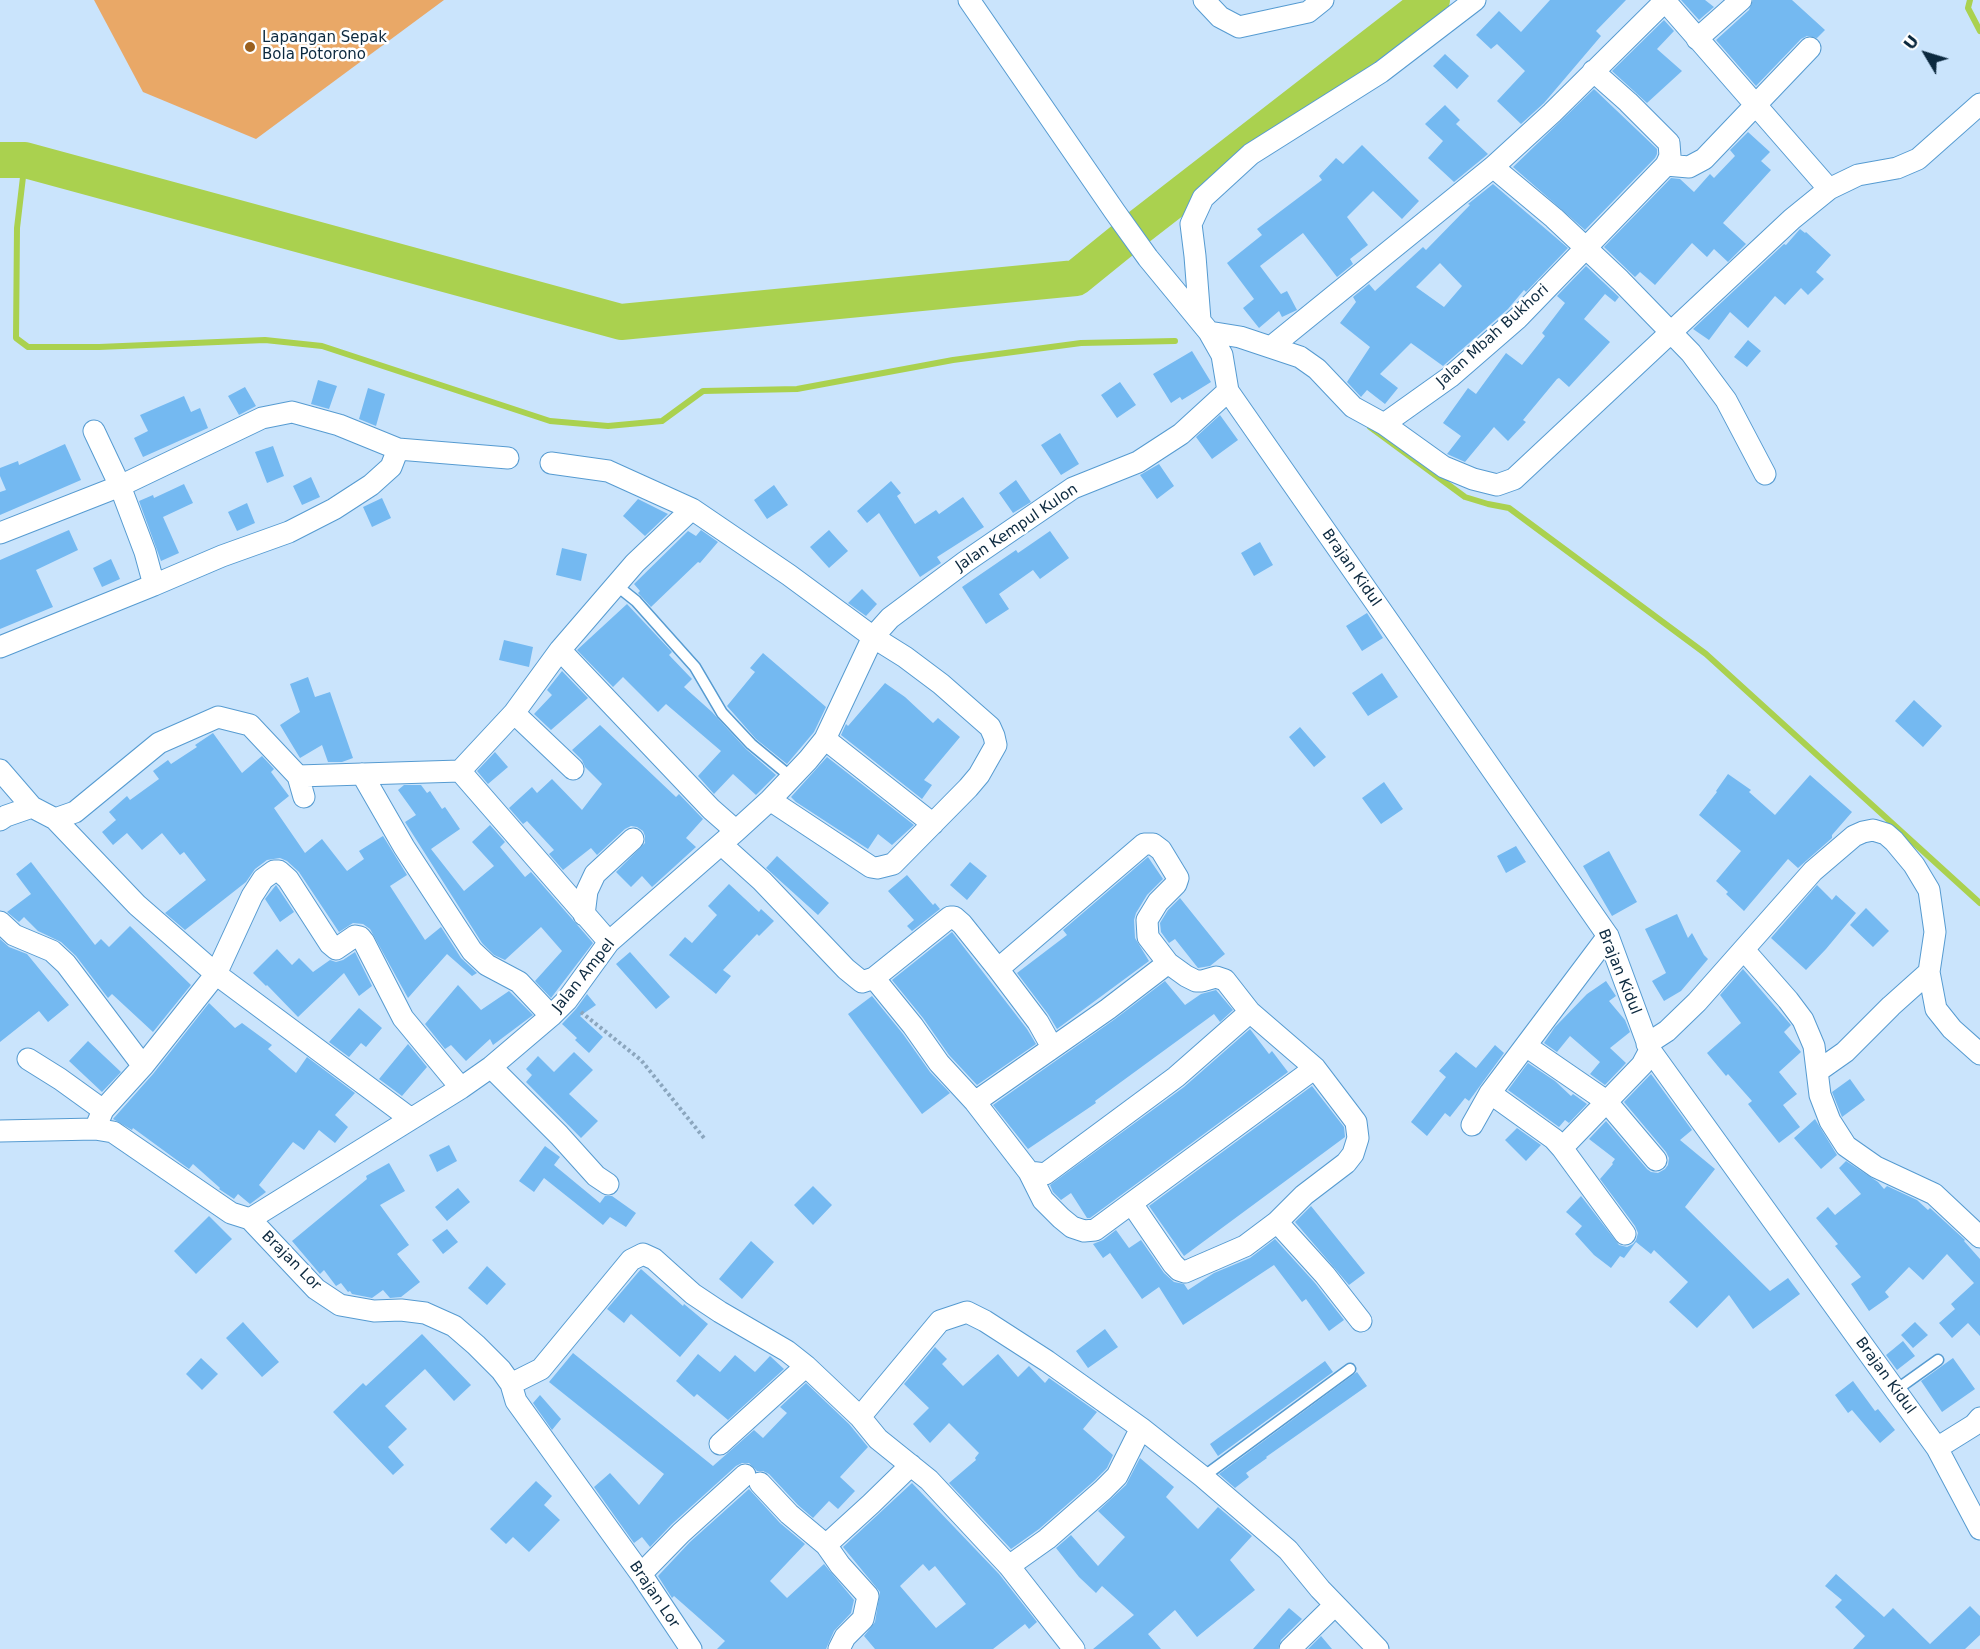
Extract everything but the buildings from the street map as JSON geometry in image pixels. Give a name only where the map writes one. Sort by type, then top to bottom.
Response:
[{"type":"street","points":[[969,0],[1148,258],[1204,326],[1300,357],[1317,369],[1353,407],[1384,424],[1444,467],[1473,479],[1497,485],[1514,479],[1528,467],[1792,219],[1829,189],[1858,175],[1898,168],[1918,159],[1980,104]]},
{"type":"street","points":[[1204,0],[1220,17],[1239,27],[1308,12],[1323,0]]},
{"type":"street","points":[[1204,326],[1191,224],[1203,198],[1251,154],[1381,72],[1475,0]]},
{"type":"street","points":[[1697,39],[1741,0]]},
{"type":"street","points":[[1271,347],[1493,167],[1552,113],[1665,1],[1829,189]]},
{"type":"street","points":[[1593,71],[1669,143],[1670,156],[1666,165],[1689,167],[1704,159],[1810,48]]},
{"type":"street","name":"Jalan Mbah Bukhori","points":[[1384,424],[1450,377],[1518,318],[1666,165]]},
{"type":"street","points":[[1493,167],[1554,218],[1620,280],[1691,353],[1726,400],[1765,474]]},
{"type":"street","name":"Brajan Kidul","points":[[1204,326],[1222,355],[1228,392],[1608,936],[1648,1047],[1937,1448],[1980,1529]]},
{"type":"street","name":"Jalan Kempul Kulon","points":[[873,637],[890,618],[965,562],[1073,488],[1138,462],[1181,434],[1228,392]]},
{"type":"street","points":[[0,533],[120,486],[262,418],[292,412],[339,425],[398,449],[508,458]]},
{"type":"street","points":[[94,431],[120,486],[145,552],[154,585]]},
{"type":"street","points":[[0,647],[222,556],[289,532],[334,509],[371,485],[391,467],[398,449]]},
{"type":"street","points":[[551,463],[608,471],[692,509],[789,575],[873,637],[905,657],[941,684],[990,727],[994,735],[996,745],[979,775],[893,864],[877,868],[871,867],[770,800]]},
{"type":"street","points":[[55,819],[75,812],[159,742],[218,717],[250,725],[301,787],[362,774],[460,771],[514,713],[561,651],[635,563],[692,509]]},
{"type":"street","name":"Jalan Ampel","points":[[250,1219],[460,1088],[491,1067],[551,1016],[567,1000],[609,942],[729,838],[808,760],[825,739],[873,637]]},
{"type":"street","points":[[561,651],[711,808],[729,838],[762,881],[846,969],[862,982],[874,978],[950,917],[954,917],[962,924],[1038,1022],[1052,1047]]},
{"type":"street","points":[[514,713],[573,769]]},
{"type":"street","points":[[825,739],[933,824]]},
{"type":"street","points":[[0,770],[33,807],[55,819],[137,905],[216,974],[411,1119]]},
{"type":"street","points":[[460,771],[609,942]]},
{"type":"street","points":[[362,774],[410,856],[472,951],[487,965],[519,982],[551,1016]]},
{"type":"street","points":[[0,820],[33,807]]},
{"type":"street","points":[[1562,1148],[1642,1065],[1648,1047],[1697,1002],[1813,871],[1854,836],[1863,832],[1874,830],[1886,834],[1894,841],[1914,865],[1929,890],[1935,933],[1929,972],[1936,1009],[1952,1029],[1980,1054]]},
{"type":"street","points":[[584,915],[587,891],[595,873],[633,839]]},
{"type":"street","points":[[998,969],[1144,844],[1149,843],[1161,850],[1178,878],[1176,884],[1158,902],[1147,920],[1148,937],[1168,963],[1186,976],[1196,981],[1216,977],[1225,980],[1250,1012],[1315,1068],[1356,1122],[1358,1138],[1353,1154],[1346,1163],[1304,1195],[1277,1222],[1245,1246],[1185,1272],[1173,1264],[1132,1204]]},
{"type":"street","points":[[28,1059],[60,1079],[99,1119],[216,974],[252,896],[263,879],[274,871],[279,871],[288,879],[330,944],[336,949],[355,936],[360,937],[403,1018],[460,1088]]},
{"type":"street","points":[[0,922],[14,935],[52,951],[66,964],[143,1066]]},
{"type":"street","points":[[1472,1125],[1490,1093],[1608,936]]},
{"type":"street","points":[[1744,950],[1803,1020],[1814,1046],[1820,1095],[1830,1121],[1846,1146],[1876,1167],[1934,1194],[1980,1237]]},
{"type":"street","points":[[975,1102],[1108,1009],[1168,963]]},
{"type":"street","points":[[1818,1071],[1845,1052],[1929,972]]},
{"type":"street","points":[[874,978],[939,1063],[975,1102],[1029,1172],[1043,1200],[1072,1227],[1084,1231],[1095,1230],[1132,1204],[1315,1068]]},
{"type":"street","points":[[1029,1172],[1045,1174],[1176,1077],[1250,1012]]},
{"type":"street","points":[[1526,1046],[1606,1101],[1656,1160]]},
{"type":"street","points":[[491,1067],[596,1176],[608,1184]]},
{"type":"street","points":[[1490,1093],[1554,1139],[1624,1234]]},
{"type":"street","name":"Brajan Lor","points":[[0,1131],[99,1119],[113,1132],[231,1214],[250,1219],[316,1289],[340,1305],[374,1311],[401,1310],[425,1313],[454,1326],[501,1370],[511,1384],[516,1401],[641,1575],[691,1649]]},
{"type":"street","points":[[1277,1222],[1325,1275],[1361,1321]]},
{"type":"street","points":[[511,1384],[541,1369],[631,1260],[643,1254],[654,1259],[693,1294],[787,1351],[806,1366],[860,1417],[878,1439],[929,1480],[1009,1566],[1074,1649]]},
{"type":"street","points":[[860,1417],[940,1321],[967,1312],[1047,1361],[1141,1428],[1203,1477],[1288,1551],[1335,1605],[1378,1649]]},
{"type":"street","points":[[720,1444],[806,1366]]},
{"type":"street","points":[[1937,1448],[1974,1425],[1980,1418]]},
{"type":"street","points":[[1009,1566],[1047,1539],[1117,1476],[1141,1428]]},
{"type":"street","points":[[826,1545],[911,1465]]},
{"type":"street","points":[[641,1575],[690,1525],[753,1479],[789,1514],[826,1545],[840,1565],[868,1596],[863,1619],[845,1637],[838,1649]]},
{"type":"street","points":[[1290,1649],[1335,1605]]},
{"type":"lane","points":[[616,585],[636,601],[695,667],[722,713],[751,744],[791,777]]},
{"type":"lane","points":[[1896,1390],[1938,1360]]},
{"type":"lane","points":[[1203,1477],[1350,1369]]},
{"type":"path","points":[[567,1000],[641,1060],[704,1138]]},
{"type":"shaded area","name":"Lapangan Sepak Bola Potorono","points":[[94,0],[444,0],[256,139],[143,92]]},
{"type":"waterway","points":[[0,160],[25,160],[621,322],[1076,278],[1432,0]]},
{"type":"waterway","points":[[1970,0],[1968,8],[1980,31]]},
{"type":"waterway","points":[[25,160],[17,228],[16,338],[28,347],[99,347],[265,340],[322,346],[550,421],[608,426],[662,421],[703,391],[797,389],[953,360],[1081,343],[1175,341]]},
{"type":"waterway","points":[[1370,427],[1465,497],[1509,508],[1706,654],[1980,903]]},
{"type":"place","name":"Lapangan Sepak Bola Potorono","points":[[250,47]]}]
